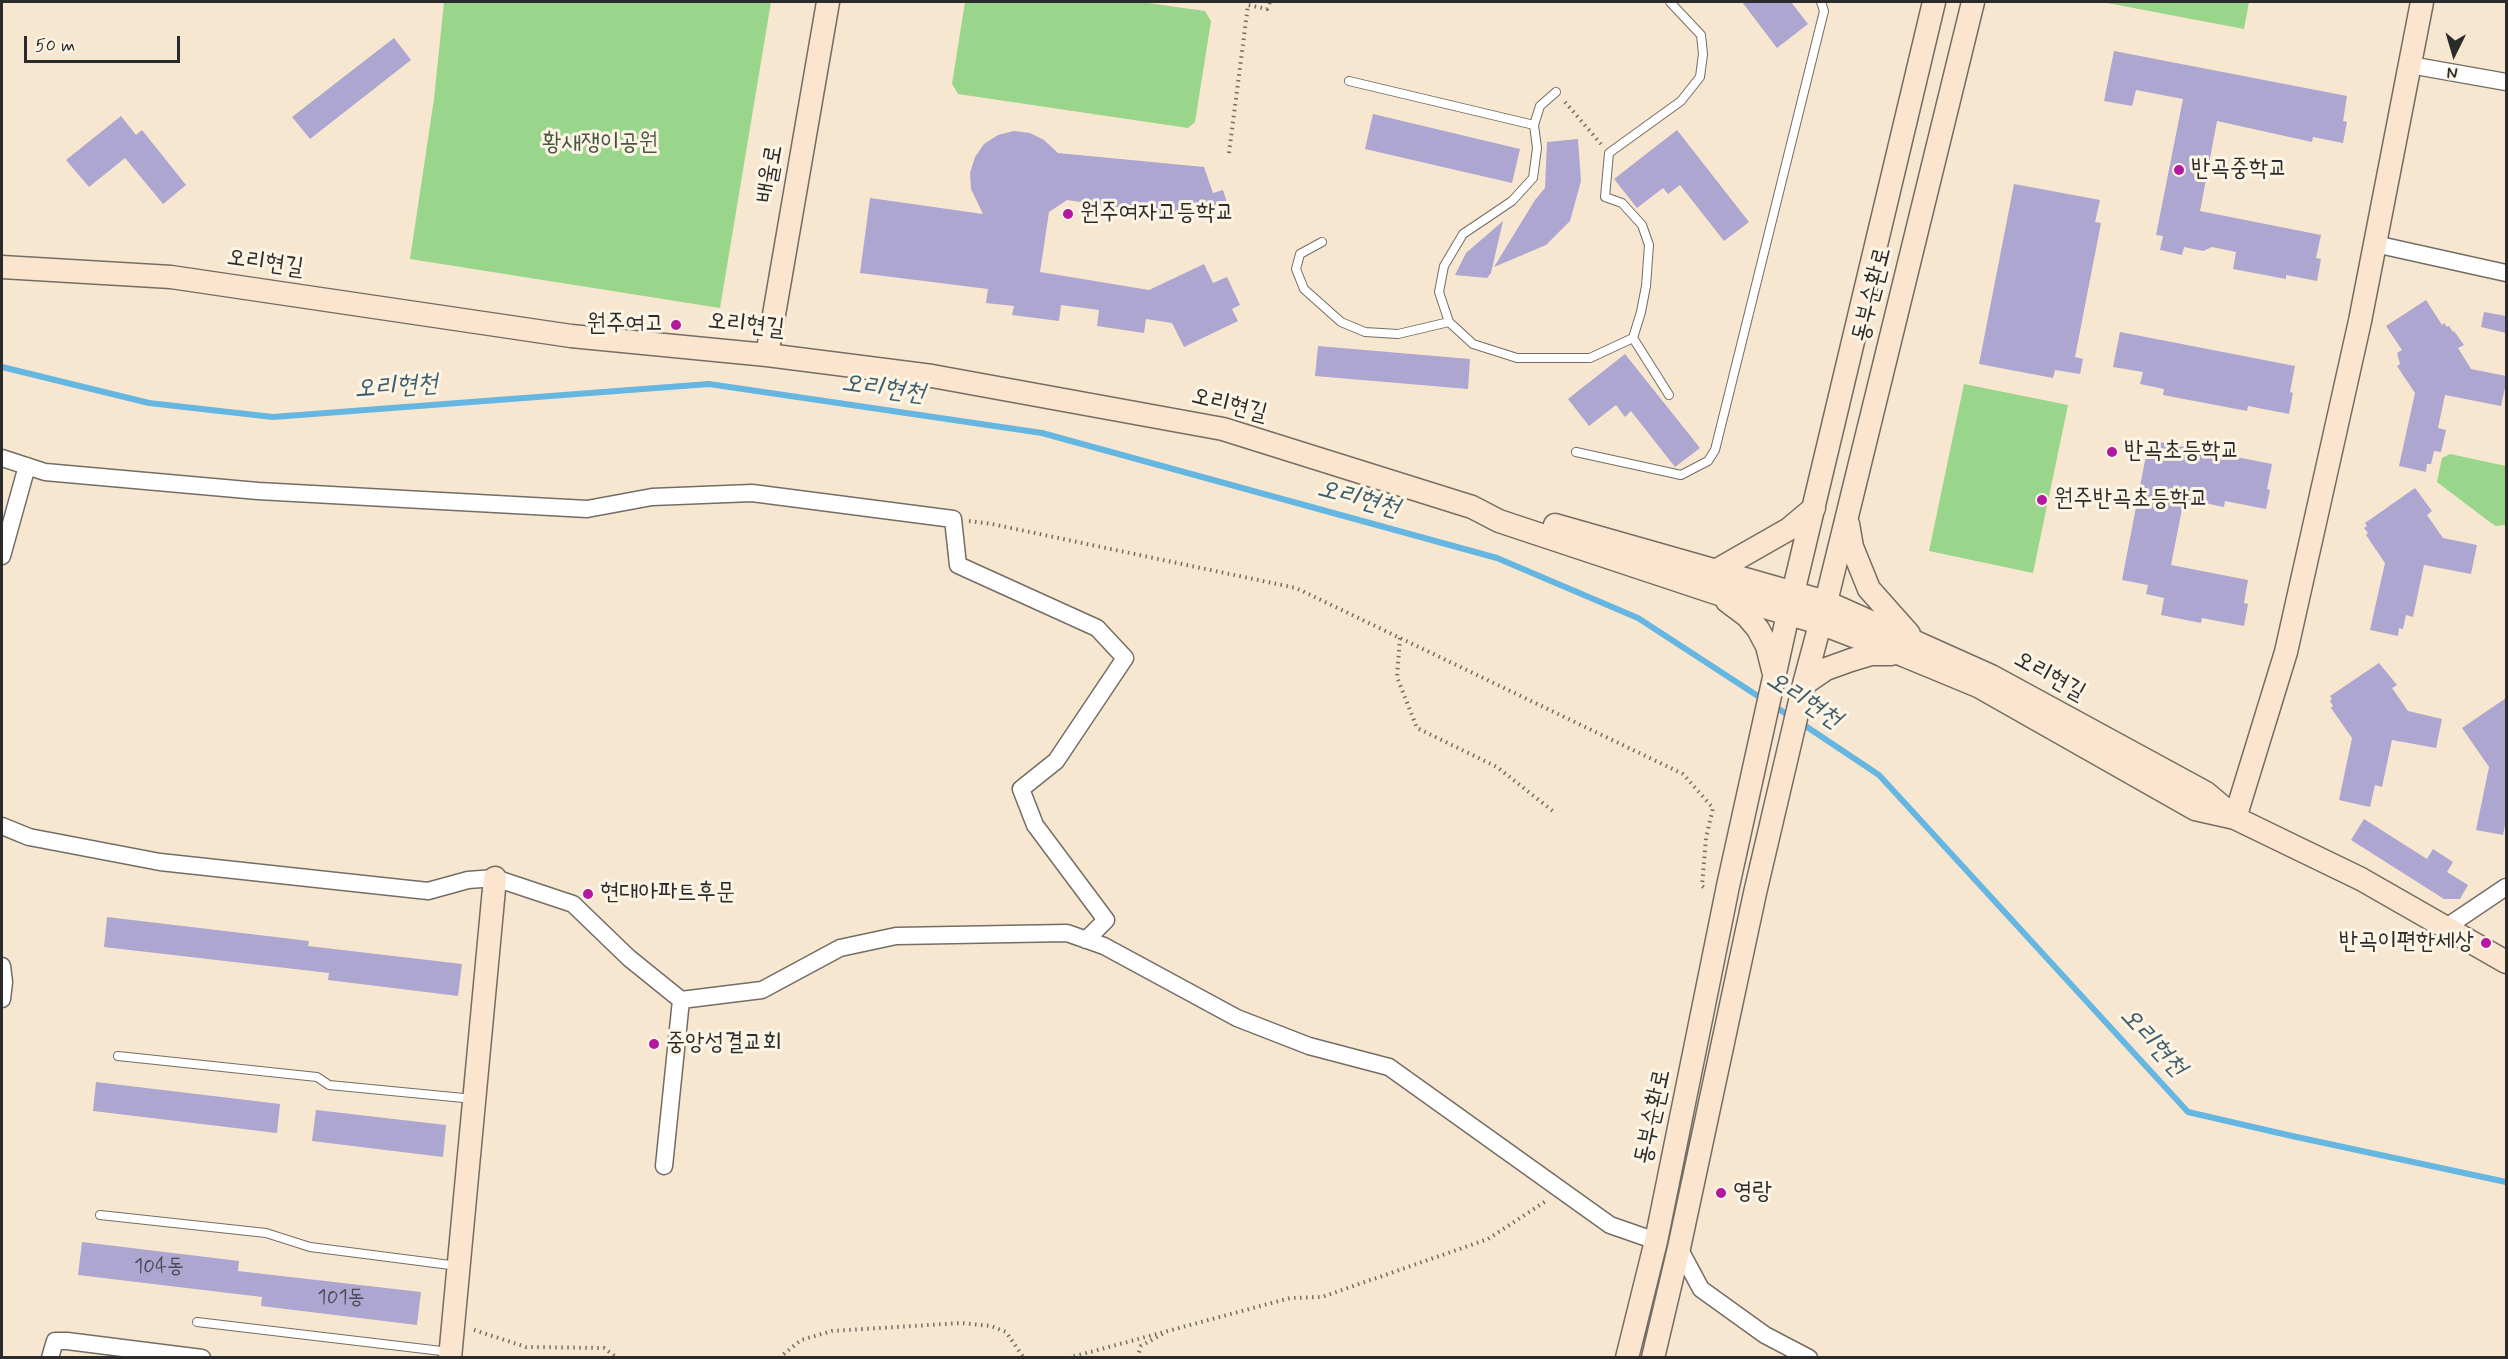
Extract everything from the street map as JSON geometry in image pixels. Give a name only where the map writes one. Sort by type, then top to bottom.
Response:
[{"type":"street","name":"배울로","points":[[767,355],[828,2]]},
{"type":"street","name":"동부순환로","points":[[1627,1358],[1656,1242],[1727,892],[1790,603],[1934,2]]},
{"type":"street","name":"동부순환로","points":[[1679,1248],[1755,892],[1804,684],[1973,2]]},
{"type":"street","points":[[2235,818],[2286,652],[2375,244],[2422,2]]},
{"type":"street","points":[[2410,64],[2506,82]]},
{"type":"street","points":[[2375,244],[2506,273]]},
{"type":"street","name":"오리현길","points":[[2,267],[171,277],[571,336],[767,355],[932,376],[1223,429],[1472,507],[1499,522],[1719,594],[1790,603]]},
{"type":"street","points":[[2,458],[45,472],[258,491],[587,508],[652,497],[752,493],[953,519],[958,565],[1097,628],[1125,658],[1056,761],[1021,789],[1035,825],[1106,920],[1086,940]]},
{"type":"street","points":[[2,556],[27,466]]},
{"type":"street","name":"오리현길","points":[[1472,507],[1499,508],[1717,570],[1790,603],[1823,613],[1909,647],[2195,809],[2235,818],[2361,879],[2506,962]]},
{"type":"street","points":[[1717,570],[1784,532],[1814,508]]},
{"type":"street","points":[[1804,684],[1826,669],[1871,654],[1909,647],[1869,589],[1852,547],[1846,516]]},
{"type":"street","points":[[1719,594],[1747,616],[1758,629],[1767,646],[1775,676]]},
{"type":"street","points":[[2,826],[29,837],[160,862],[428,891],[468,879],[495,878],[573,904],[629,958],[681,1000],[762,990],[840,948],[896,936],[1067,933],[1104,946],[1238,1018],[1309,1047],[1389,1067],[1610,1225],[1679,1248],[1701,1289],[1765,1335],[1809,1358]]},
{"type":"street","points":[[450,1355],[495,878]]},
{"type":"street","points":[[2445,928],[2506,887]]},
{"type":"street","points":[[2,966],[4,982],[2,999]]},
{"type":"street","points":[[664,1166],[681,1000]]},
{"type":"street","points":[[1653,1358],[1679,1248]]},
{"type":"street","points":[[50,1358],[55,1341],[67,1341],[202,1358]]},
{"type":"lane","points":[[1556,92],[1540,106],[1534,125],[1537,148],[1533,178],[1512,201],[1463,234],[1444,266],[1439,292],[1449,322],[1473,344],[1517,358],[1544,360],[1590,358],[1633,338],[1646,286],[1649,245],[1642,225],[1622,203],[1605,197],[1610,153],[1681,101],[1700,77],[1703,54],[1701,35],[1671,2]]},
{"type":"lane","points":[[1576,452],[1682,475],[1708,461],[1715,450],[1824,11],[1821,2]]},
{"type":"lane","points":[[1349,81],[1534,125]]},
{"type":"lane","points":[[1322,242],[1300,254],[1296,269],[1304,289],[1341,322],[1365,332],[1398,334],[1449,322]]},
{"type":"lane","points":[[1633,338],[1669,395]]},
{"type":"lane","points":[[118,1056],[317,1077],[329,1085],[474,1099]]},
{"type":"lane","points":[[100,1215],[266,1233],[310,1247],[459,1266]]},
{"type":"lane","points":[[197,1323],[450,1355]]},
{"type":"path","points":[[1229,153],[1248,5],[1267,9],[1270,2]]},
{"type":"path","points":[[1556,92],[1610,153]]},
{"type":"path","points":[[953,519],[992,524],[1296,588],[1683,774],[1713,808],[1706,838],[1702,886],[1727,892]]},
{"type":"path","points":[[1400,638],[1397,677],[1417,728],[1497,767],[1554,812]]},
{"type":"path","points":[[1068,1358],[1290,1298],[1322,1297],[1488,1239],[1561,1190]]},
{"type":"path","points":[[453,1323],[526,1347],[604,1348],[617,1358]]},
{"type":"path","points":[[779,1358],[801,1340],[831,1331],[961,1323],[990,1326],[1005,1332],[1024,1358]]},
{"type":"path","points":[[1137,1358],[1141,1346],[1170,1330]]},
{"type":"green space","name":"황새쟁이공원","points":[[444,2],[771,2],[720,308],[410,259],[434,99]]},
{"type":"green space","points":[[965,2],[1141,2],[1205,11],[1211,21],[1195,122],[1188,128],[958,94],[952,84]]},
{"type":"green space","points":[[2102,2],[2249,2],[2244,29]]},
{"type":"green space","points":[[1964,384],[2068,405],[2033,573],[1929,551]]},
{"type":"green space","points":[[2450,454],[2506,466],[2506,525],[2496,526],[2491,523],[2437,482],[2442,458]]},
{"type":"building","points":[[1742,2],[1791,2],[1808,24],[1777,48]]},
{"type":"building","points":[[394,38],[411,60],[310,139],[292,117]]},
{"type":"building","points":[[2114,51],[2347,96],[2343,121],[2347,122],[2343,143],[2313,137],[2312,142],[2217,121],[2200,211],[2321,235],[2316,258],[2321,259],[2317,281],[2286,275],[2286,279],[2233,269],[2236,252],[2212,247],[2203,251],[2184,247],[2182,255],[2160,250],[2163,236],[2156,235],[2183,99],[2136,90],[2132,106],[2104,101]]},
{"type":"building","points":[[1373,114],[1520,149],[1512,183],[1365,149]]},
{"type":"building","points":[[121,116],[136,135],[142,130],[186,185],[163,204],[125,158],[89,187],[66,160]]},
{"type":"building","points":[[1677,130],[1749,222],[1724,241],[1680,185],[1668,194],[1663,188],[1637,208],[1614,179]]},
{"type":"building","name":"원주여자고등학교","points":[[1014,131],[1030,133],[1044,140],[1058,153],[1204,167],[1213,193],[1223,190],[1228,206],[1192,218],[1067,200],[1049,212],[1040,272],[1149,290],[1204,264],[1213,283],[1227,277],[1240,305],[1232,309],[1238,321],[1184,347],[1172,323],[1146,319],[1144,333],[1097,326],[1099,310],[1061,305],[1059,321],[1012,315],[1014,306],[986,303],[988,289],[860,273],[870,198],[983,214],[971,189],[970,173],[975,157],[984,144],[998,135]]},
{"type":"building","points":[[1578,139],[1581,181],[1570,221],[1546,245],[1494,267],[1535,200],[1545,188],[1547,142]]},
{"type":"building","points":[[2014,184],[2100,200],[2095,222],[2101,223],[2075,357],[2083,359],[2080,374],[2055,370],[2053,378],[1979,364]]},
{"type":"building","points":[[1503,221],[1491,273],[1487,278],[1455,275],[1466,253]]},
{"type":"building","points":[[2426,300],[2442,325],[2444,323],[2447,327],[2449,326],[2464,345],[2458,348],[2471,369],[2506,376],[2506,383],[2501,406],[2445,395],[2438,428],[2446,430],[2441,452],[2434,451],[2431,464],[2427,464],[2426,472],[2399,466],[2415,393],[2397,366],[2400,364],[2397,353],[2402,350],[2386,326]]},
{"type":"building","points":[[2484,312],[2506,316],[2506,333],[2481,327]]},
{"type":"building","points":[[2120,332],[2295,366],[2289,414],[2248,406],[2247,411],[2163,395],[2164,389],[2140,384],[2143,372],[2113,367]]},
{"type":"building","points":[[1318,346],[1470,359],[1468,389],[1315,376]]},
{"type":"building","points":[[1625,354],[1700,448],[1675,467],[1631,411],[1625,417],[1616,405],[1589,426],[1568,399]]},
{"type":"building","points":[[2149,440],[2272,464],[2266,509],[2225,501],[2224,507],[2184,499],[2171,565],[2248,580],[2244,603],[2248,604],[2244,626],[2202,618],[2201,623],[2161,615],[2164,598],[2146,594],[2148,585],[2122,580]]},
{"type":"building","points":[[2415,488],[2432,511],[2427,515],[2443,538],[2477,545],[2471,574],[2424,565],[2413,617],[2406,615],[2403,629],[2399,628],[2398,636],[2370,630],[2385,563],[2366,535],[2368,533],[2364,528],[2367,526],[2365,523]]},
{"type":"building","points":[[2379,663],[2397,685],[2392,688],[2408,711],[2442,719],[2436,748],[2392,740],[2382,787],[2375,785],[2370,807],[2339,800],[2352,738],[2331,708],[2333,706],[2330,696]]},
{"type":"building","points":[[2506,698],[2506,820],[2503,835],[2476,830],[2489,767],[2462,728]]},
{"type":"building","points":[[2364,819],[2427,859],[2433,849],[2453,862],[2447,872],[2468,885],[2460,899],[2444,899],[2351,840]]},
{"type":"building","points":[[107,917],[309,941],[308,946],[462,964],[458,996],[328,980],[329,973],[104,947]]},
{"type":"building","points":[[96,1082],[280,1104],[277,1133],[93,1111]]},
{"type":"building","points":[[316,1110],[446,1125],[443,1157],[312,1141]]},
{"type":"building","points":[[82,1242],[239,1261],[238,1271],[421,1292],[417,1325],[261,1306],[262,1297],[78,1275]]},
{"type":"waterway","name":"오리현천","points":[[2,367],[149,403],[273,417],[709,384],[1042,433],[1497,558],[1638,618],[1764,700]]},
{"type":"waterway","name":"오리현천","points":[[1773,705],[1792,718]]},
{"type":"waterway","name":"오리현천","points":[[1801,723],[1879,775],[2188,1112],[2506,1182]]},
{"type":"place","name":"반곡중학교","points":[[2179,170]]},
{"type":"place","name":"원주여자고등학교","points":[[1068,214]]},
{"type":"place","name":"원주여고","points":[[676,325]]},
{"type":"place","name":"반곡초등학교","points":[[2112,452]]},
{"type":"place","name":"원주반곡초등학교","points":[[2042,500]]},
{"type":"place","name":"현대아파트후문","points":[[588,894]]},
{"type":"place","name":"반곡이편한세상","points":[[2486,943]]},
{"type":"place","name":"중앙성결교회","points":[[654,1044]]},
{"type":"place","name":"영랑","points":[[1721,1193]]}]
